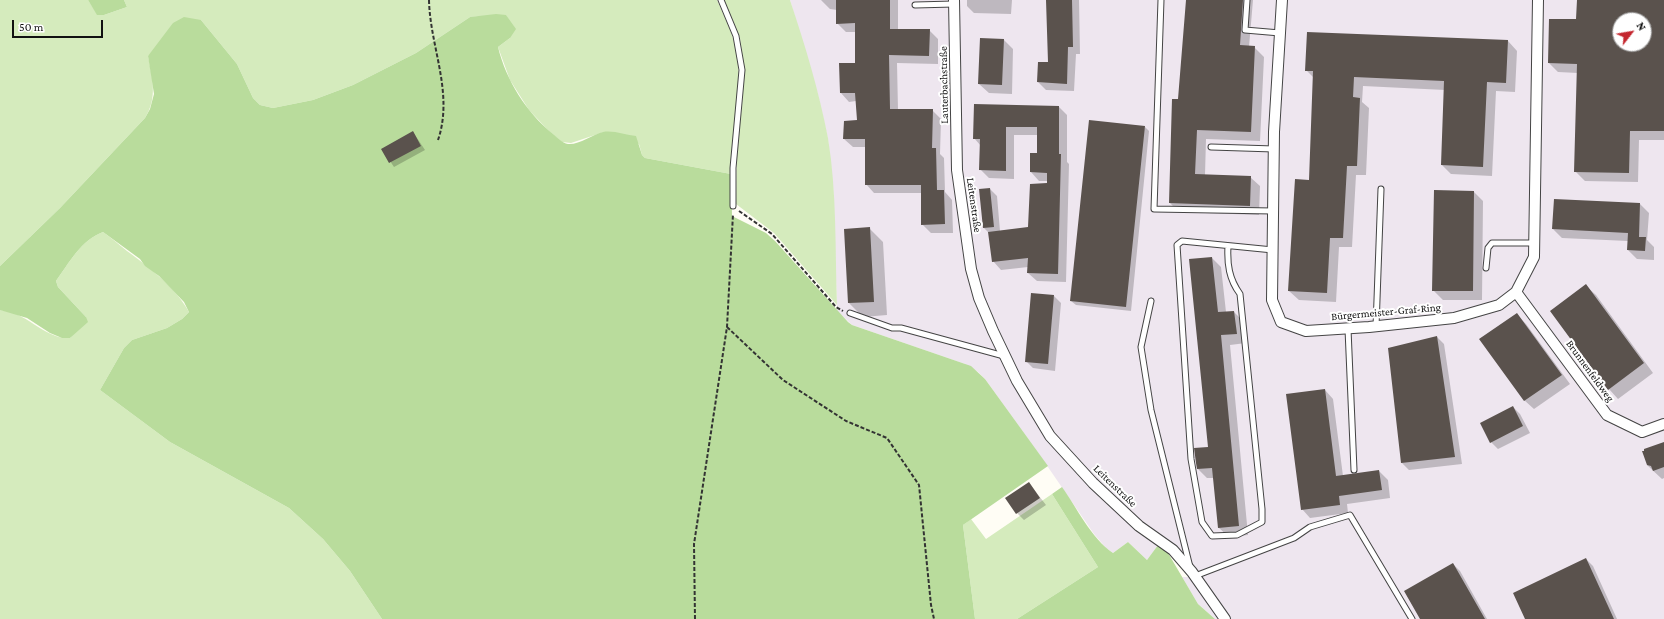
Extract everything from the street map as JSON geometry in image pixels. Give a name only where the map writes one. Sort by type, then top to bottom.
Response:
[{"type":"street","name":"Bürgermeister-Graf-Ring","points":[[1282,0],[1274,149],[1272,300],[1281,322],[1306,331],[1376,327],[1454,318],[1499,305],[1516,292],[1534,257],[1538,0]]},
{"type":"street","name":"Lauterbachstraße","points":[[954,2],[957,170]]},
{"type":"street","name":"Leitenstraße","points":[[957,170],[971,269],[979,298],[1004,356],[1017,381],[1050,436],[1093,483],[1139,526],[1173,550],[1193,574],[1225,619]]},
{"type":"street","name":"Brunnenfeldweg","points":[[1516,292],[1607,415],[1642,432],[1664,424]]},
{"type":"lane","points":[[720,0],[736,36],[742,70],[733,168],[733,206]]},
{"type":"lane","points":[[1161,0],[1154,209],[1273,211]]},
{"type":"lane","points":[[1246,0],[1245,30],[1280,33]]},
{"type":"lane","points":[[915,5],[954,2]]},
{"type":"lane","points":[[1211,147],[1274,149]]},
{"type":"lane","points":[[1376,327],[1381,189]]},
{"type":"lane","points":[[1228,246],[1228,264],[1232,283],[1240,294],[1262,509],[1262,522],[1237,535],[1212,536],[1202,522],[1191,458],[1177,245],[1182,241],[1273,250]]},
{"type":"lane","points":[[1486,268],[1488,248],[1492,243],[1534,243]]},
{"type":"lane","points":[[1151,301],[1141,347],[1151,410],[1193,574],[1294,538],[1310,527],[1350,515],[1412,619]]},
{"type":"lane","points":[[850,313],[892,328],[901,328],[1004,356]]},
{"type":"lane","points":[[1348,329],[1354,470]]},
{"type":"path","points":[[429,0],[429,15],[439,60],[444,100],[441,131],[438,140]]},
{"type":"path","points":[[733,206],[772,234],[836,307],[850,313]]},
{"type":"path","points":[[695,619],[694,544],[727,327],[733,206]]},
{"type":"path","points":[[727,327],[782,380],[846,421],[887,438],[919,485],[931,605],[934,619]]},
{"type":"shaded area","points":[[790,0],[1664,0],[1664,619],[1215,619],[1198,604],[1182,577],[1189,577],[1162,540],[1147,560],[1128,542],[1113,553],[1106,548],[1094,534],[985,379],[978,372],[965,364],[852,325],[837,311],[833,185],[828,139],[818,95]]},
{"type":"green space","points":[[0,0],[88,0],[98,15],[104,15],[127,7],[124,0],[717,0],[734,40],[737,55],[739,83],[731,174],[645,158],[642,155],[639,144],[604,132],[571,143],[562,142],[529,110],[510,80],[498,47],[510,38],[506,15],[470,17],[416,53],[353,85],[313,100],[273,108],[260,105],[253,98],[237,64],[201,20],[148,56],[153,95],[152,103],[145,118],[60,208],[0,266]]},
{"type":"green space","points":[[88,0],[124,0],[127,7],[104,15],[97,15]]},
{"type":"green space","points":[[724,0],[790,0],[811,68],[828,138],[833,179],[837,305],[774,233],[736,204],[737,145],[742,107],[744,72],[740,38]]},
{"type":"green space","points":[[496,14],[506,15],[516,29],[510,38],[498,47],[506,71],[518,95],[534,116],[562,141],[568,144],[577,143],[603,132],[615,132],[636,136],[642,155],[645,158],[731,174],[732,216],[766,233],[775,241],[848,322],[852,325],[971,366],[985,379],[1048,466],[963,525],[975,619],[382,619],[350,571],[323,539],[289,508],[170,442],[100,390],[124,348],[132,340],[167,328],[182,319],[189,312],[184,302],[159,276],[145,266],[140,259],[103,232],[88,240],[82,246],[56,281],[58,287],[86,317],[88,322],[70,338],[62,338],[50,333],[27,318],[0,310],[0,266],[60,208],[145,118],[150,109],[154,94],[148,56],[173,23],[184,17],[201,20],[237,64],[253,98],[260,105],[273,108],[313,100],[353,85],[416,53],[470,17]]},
{"type":"green space","points":[[103,232],[161,278],[184,303],[189,312],[182,319],[167,328],[132,340],[124,348],[100,390],[170,442],[289,508],[323,539],[350,571],[382,619],[0,619],[0,310],[18,315],[52,335],[70,338],[86,317],[58,287],[56,281],[82,246],[88,240]]},
{"type":"green space","points":[[1062,487],[1091,531],[1105,547],[1113,553],[1128,542],[1147,560],[1161,541],[1198,604],[1215,619],[1017,619],[1098,567],[1052,494]]},
{"type":"green space","points":[[1052,494],[1098,567],[1017,619],[975,619],[963,525],[971,519],[986,539]]},
{"type":"building","points":[[836,0],[890,0],[890,29],[930,29],[929,56],[889,55],[890,109],[933,109],[932,148],[936,148],[937,190],[944,190],[945,224],[921,225],[921,185],[865,185],[865,139],[843,139],[844,121],[857,120],[855,93],[840,93],[839,63],[855,63],[855,23],[836,24]]},
{"type":"building","points":[[1046,0],[1072,0],[1073,47],[1068,47],[1067,84],[1037,82],[1038,62],[1048,62]]},
{"type":"building","points":[[1186,0],[1243,0],[1240,45],[1255,46],[1251,132],[1197,130],[1195,174],[1251,176],[1250,206],[1169,203],[1172,99],[1178,99]]},
{"type":"building","points":[[1577,0],[1664,0],[1664,131],[1630,131],[1629,173],[1574,172],[1577,64],[1548,63],[1549,19],[1576,19]]},
{"type":"building","points":[[1307,32],[1508,40],[1506,83],[1487,82],[1483,167],[1441,165],[1444,81],[1354,77],[1353,97],[1360,98],[1357,166],[1347,166],[1343,238],[1330,238],[1327,293],[1288,291],[1295,179],[1309,180],[1313,71],[1305,71]]},
{"type":"building","points":[[980,38],[1004,39],[1002,85],[978,84]]},
{"type":"building","points":[[974,104],[1059,106],[1059,154],[1061,154],[1058,274],[1027,273],[1028,258],[992,262],[988,232],[1028,227],[1030,184],[1047,183],[1047,173],[1030,172],[1030,153],[1037,153],[1037,127],[1006,127],[1006,171],[979,170],[980,139],[973,139]]},
{"type":"building","points":[[1089,120],[1145,126],[1126,307],[1070,301]]},
{"type":"building","points":[[413,131],[421,146],[389,163],[381,149]]},
{"type":"building","points":[[990,188],[994,227],[983,228],[979,189]]},
{"type":"building","points":[[1434,190],[1474,191],[1473,291],[1432,291]]},
{"type":"building","points":[[1554,199],[1640,203],[1639,237],[1646,237],[1645,251],[1627,250],[1628,233],[1552,229]]},
{"type":"building","points":[[870,227],[874,302],[848,303],[844,229]]},
{"type":"building","points":[[1212,257],[1218,312],[1234,311],[1237,334],[1221,335],[1239,526],[1218,528],[1212,468],[1197,469],[1194,448],[1208,447],[1189,259]]},
{"type":"building","points":[[1586,284],[1644,363],[1608,390],[1550,311]]},
{"type":"building","points":[[1031,293],[1054,295],[1048,364],[1025,362]]},
{"type":"building","points":[[1517,313],[1562,375],[1524,401],[1479,339]]},
{"type":"building","points":[[1437,336],[1455,457],[1401,463],[1388,348]]},
{"type":"building","points":[[1325,389],[1336,476],[1379,470],[1382,490],[1339,496],[1340,505],[1301,510],[1286,394]]},
{"type":"building","points":[[1513,406],[1523,426],[1490,443],[1480,423]]},
{"type":"building","points":[[1664,442],[1664,467],[1653,471],[1651,466],[1647,465],[1642,451]]},
{"type":"building","points":[[1029,482],[1040,498],[1016,514],[1005,498]]},
{"type":"building","points":[[1586,558],[1614,619],[1525,619],[1513,593]]},
{"type":"building","points":[[1453,563],[1485,619],[1420,619],[1404,591]]}]
